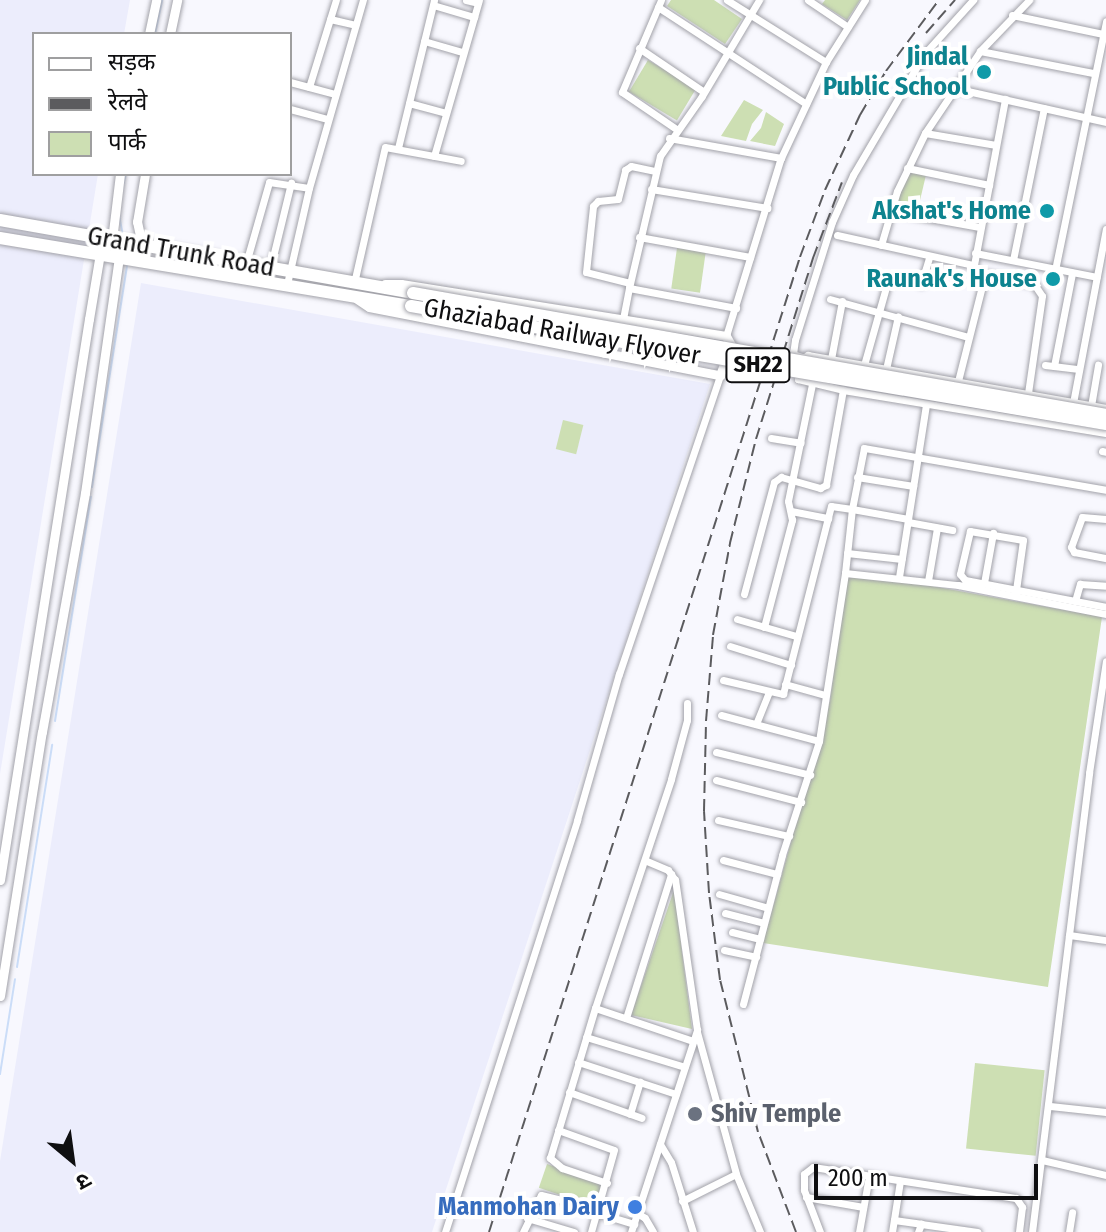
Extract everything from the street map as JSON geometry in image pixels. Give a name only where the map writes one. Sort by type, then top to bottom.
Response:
[{"type":"highway","name":"Grand Trunk Road","points":[[0,220],[246,264],[270,269],[288,278]]},
{"type":"highway","name":"Grand Trunk Road","points":[[0,238],[355,288]]},
{"type":"highway","name":"Ghaziabad Railway Flyover","points":[[355,288],[1106,424]]},
{"type":"highway","name":"Ghaziabad Railway Flyover","points":[[412,300],[1106,415]]},
{"type":"street","points":[[149,32],[156,0]]},
{"type":"street","points":[[170,32],[177,0]]},
{"type":"street","points":[[309,87],[336,0]]},
{"type":"street","points":[[288,278],[309,188],[363,0]]},
{"type":"street","points":[[434,156],[479,2],[466,0]]},
{"type":"street","points":[[727,0],[826,62]]},
{"type":"street","points":[[616,354],[655,171],[669,138],[704,92],[759,0]]},
{"type":"street","points":[[808,0],[848,27]]},
{"type":"street","points":[[445,1232],[577,820],[619,674],[731,345],[726,336],[781,158],[826,62],[865,0]]},
{"type":"street","points":[[973,0],[925,53],[853,175],[832,222],[793,354],[1106,408]]},
{"type":"street","points":[[881,245],[907,168],[925,133],[980,51],[1029,0]]},
{"type":"street","points":[[398,148],[433,2],[474,17]]},
{"type":"street","points":[[676,129],[622,92],[660,4],[727,53],[806,104]]},
{"type":"street","points":[[1012,15],[1103,34]]},
{"type":"street","points":[[330,19],[355,25]]},
{"type":"street","points":[[1055,270],[1106,21]]},
{"type":"street","points":[[424,41],[462,52]]},
{"type":"street","points":[[639,48],[704,92]]},
{"type":"street","points":[[980,51],[1093,73]]},
{"type":"street","points":[[292,83],[335,94]]},
{"type":"street","points":[[954,88],[1106,122]]},
{"type":"street","points":[[837,235],[974,265],[1005,99]]},
{"type":"street","points":[[409,103],[446,113]]},
{"type":"street","points":[[1013,260],[1044,108]]},
{"type":"street","points":[[292,110],[328,119]]},
{"type":"street","points":[[925,133],[996,145]]},
{"type":"street","points":[[669,138],[781,158]]},
{"type":"street","points":[[461,161],[398,148],[383,149],[355,288],[369,307],[720,375]]},
{"type":"street","points":[[655,171],[631,166],[625,170],[618,199],[598,201],[593,206],[586,272],[629,285],[736,308]]},
{"type":"street","points":[[907,168],[989,185]]},
{"type":"street","points":[[0,996],[42,732],[85,493],[119,256],[112,240],[120,176]]},
{"type":"street","points":[[142,245],[137,222],[145,176]]},
{"type":"street","points":[[246,264],[267,185],[271,182],[291,183],[309,188]]},
{"type":"street","points":[[270,269],[291,183]]},
{"type":"street","points":[[651,189],[767,208]]},
{"type":"street","points":[[891,211],[980,227]]},
{"type":"street","points":[[1073,403],[1106,229]]},
{"type":"street","points":[[639,237],[750,257]]},
{"type":"street","points":[[0,880],[100,253],[112,240]]},
{"type":"street","points":[[975,253],[1097,277]]},
{"type":"street","points":[[921,284],[929,257]]},
{"type":"street","points":[[1072,273],[1050,365],[1079,369]]},
{"type":"street","points":[[951,408],[985,274],[1034,284],[1042,296],[1028,393]]},
{"type":"street","points":[[864,365],[888,280]]},
{"type":"street","points":[[355,288],[401,284],[726,336]]},
{"type":"street","points":[[830,299],[880,310],[968,337]]},
{"type":"street","points":[[831,359],[842,301]]},
{"type":"street","points":[[886,369],[898,316]]},
{"type":"street","points":[[804,357],[798,379],[812,384],[1106,433]]},
{"type":"street","points":[[1091,406],[1098,365]]},
{"type":"street","points":[[764,627],[792,520],[788,501],[812,384]]},
{"type":"street","points":[[744,594],[774,482],[781,477],[820,488],[826,485],[843,390]]},
{"type":"street","points":[[899,577],[926,404]]},
{"type":"street","points":[[771,438],[801,443]]},
{"type":"street","points":[[743,1004],[777,874],[819,741],[852,509],[864,448],[1106,490]]},
{"type":"street","points":[[857,477],[913,486]]},
{"type":"street","points":[[723,680],[783,694],[833,504],[952,530]]},
{"type":"street","points":[[791,511],[828,518]]},
{"type":"street","points":[[1106,519],[1082,517],[1071,547],[1074,552],[1106,558]]},
{"type":"street","points":[[928,581],[937,528]]},
{"type":"street","points":[[1016,590],[1023,540],[970,531],[960,574],[965,580],[984,583],[1016,590],[1106,607]]},
{"type":"street","points":[[984,583],[993,533]]},
{"type":"street","points":[[847,553],[902,559]]},
{"type":"street","points":[[845,573],[928,581],[1106,614]]},
{"type":"street","points":[[1075,601],[1080,584],[1106,586]]},
{"type":"street","points":[[737,619],[796,636]]},
{"type":"street","points":[[730,646],[791,665]]},
{"type":"street","points":[[1032,1232],[1096,717],[1106,664]]},
{"type":"street","points":[[785,684],[825,695]]},
{"type":"street","points":[[756,724],[769,692]]},
{"type":"street","points":[[607,1183],[552,1161],[578,1062],[685,728],[687,703]]},
{"type":"street","points":[[721,715],[819,741]]},
{"type":"street","points":[[1096,717],[1106,718]]},
{"type":"street","points":[[716,752],[810,775]]},
{"type":"street","points":[[716,780],[801,802]]},
{"type":"street","points":[[718,820],[789,836]]},
{"type":"street","points":[[645,860],[671,874]]},
{"type":"street","points":[[723,860],[777,874]]},
{"type":"street","points":[[626,1018],[671,874]]},
{"type":"street","points":[[671,874],[697,1030],[736,1174],[760,1232]]},
{"type":"street","points":[[719,894],[768,908]]},
{"type":"street","points":[[725,913],[764,923]]},
{"type":"street","points":[[732,932],[760,939]]},
{"type":"street","points":[[1069,935],[1106,940]]},
{"type":"street","points":[[724,950],[756,957]]},
{"type":"street","points":[[595,1008],[693,1041]]},
{"type":"street","points":[[523,1232],[527,1218],[541,1195],[598,1211],[633,1228],[697,1030]]},
{"type":"street","points":[[586,1037],[685,1067]]},
{"type":"street","points":[[578,1062],[676,1094]]},
{"type":"street","points":[[630,1114],[640,1082]]},
{"type":"street","points":[[569,1092],[642,1118]]},
{"type":"street","points":[[1050,1106],[1106,1112]]},
{"type":"street","points":[[558,1130],[614,1150],[591,1232]]},
{"type":"street","points":[[660,1144],[671,1162],[693,1232]]},
{"type":"street","points":[[1042,1160],[1106,1175]]},
{"type":"street","points":[[820,1232],[806,1197],[804,1174],[813,1167],[1020,1199],[1019,1232]]},
{"type":"street","points":[[682,1201],[736,1174]]},
{"type":"street","points":[[859,1232],[869,1176]]},
{"type":"street","points":[[892,1232],[900,1181]]},
{"type":"street","points":[[806,1197],[863,1207]]},
{"type":"street","points":[[1069,1232],[1072,1212]]},
{"type":"street","points":[[637,1213],[645,1218],[653,1232]]},
{"type":"street","points":[[527,1218],[574,1232]]},
{"type":"street","points":[[894,1220],[920,1228],[977,1232]]},
{"type":"shaded area","points":[[0,0],[130,0],[124,32],[32,32],[32,176],[98,176],[0,774]]},
{"type":"shaded area","points":[[141,283],[710,384],[432,1232],[0,1232],[0,1161]]},
{"type":"green space","points":[[671,0],[714,0],[742,19],[725,44],[667,6]]},
{"type":"green space","points":[[825,0],[860,0],[847,20],[822,4]]},
{"type":"green space","points":[[648,60],[696,89],[677,121],[629,92]]},
{"type":"green space","points":[[744,100],[763,110],[752,124],[746,141],[721,136]]},
{"type":"green space","points":[[766,112],[784,124],[775,146],[750,141],[761,128]]},
{"type":"green space","points":[[909,171],[926,175],[917,213],[893,208]]},
{"type":"green space","points":[[677,248],[706,252],[700,293],[671,289]]},
{"type":"green space","points":[[563,420],[583,425],[576,454],[556,449]]},
{"type":"green space","points":[[846,577],[910,582],[1102,617],[1048,987],[763,943],[830,701]]},
{"type":"green space","points":[[674,890],[692,1029],[631,1015]]},
{"type":"green space","points":[[975,1063],[1045,1070],[1036,1156],[966,1149]]},
{"type":"green space","points":[[547,1164],[603,1183],[595,1207],[539,1188]]},
{"type":"waterway","points":[[155,32],[162,0]]},
{"type":"waterway","points":[[122,189],[125,176]]},
{"type":"waterway","points":[[119,215],[123,236]]},
{"type":"waterway","points":[[92,487],[127,265]]},
{"type":"waterway","points":[[55,721],[91,497]]},
{"type":"waterway","points":[[17,967],[52,745]]},
{"type":"waterway","points":[[0,1074],[15,979]]},
{"type":"railway","points":[[489,1232],[800,257],[825,190],[860,115],[886,71],[939,0]]},
{"type":"railway","points":[[926,33],[955,0]]},
{"type":"railway","points":[[796,1232],[758,1132],[720,980],[709,893],[704,811],[706,721],[713,635],[730,543],[756,439],[813,258],[842,182]]},
{"type":"place","name":"Jindal Public School","points":[[984,72]]},
{"type":"place","name":"Akshat's Home","points":[[1047,211]]},
{"type":"place","name":"Raunak's House","points":[[1053,279]]},
{"type":"place","name":"Shiv Temple","points":[[695,1114]]},
{"type":"place","name":"Manmohan Dairy","points":[[635,1207]]}]
